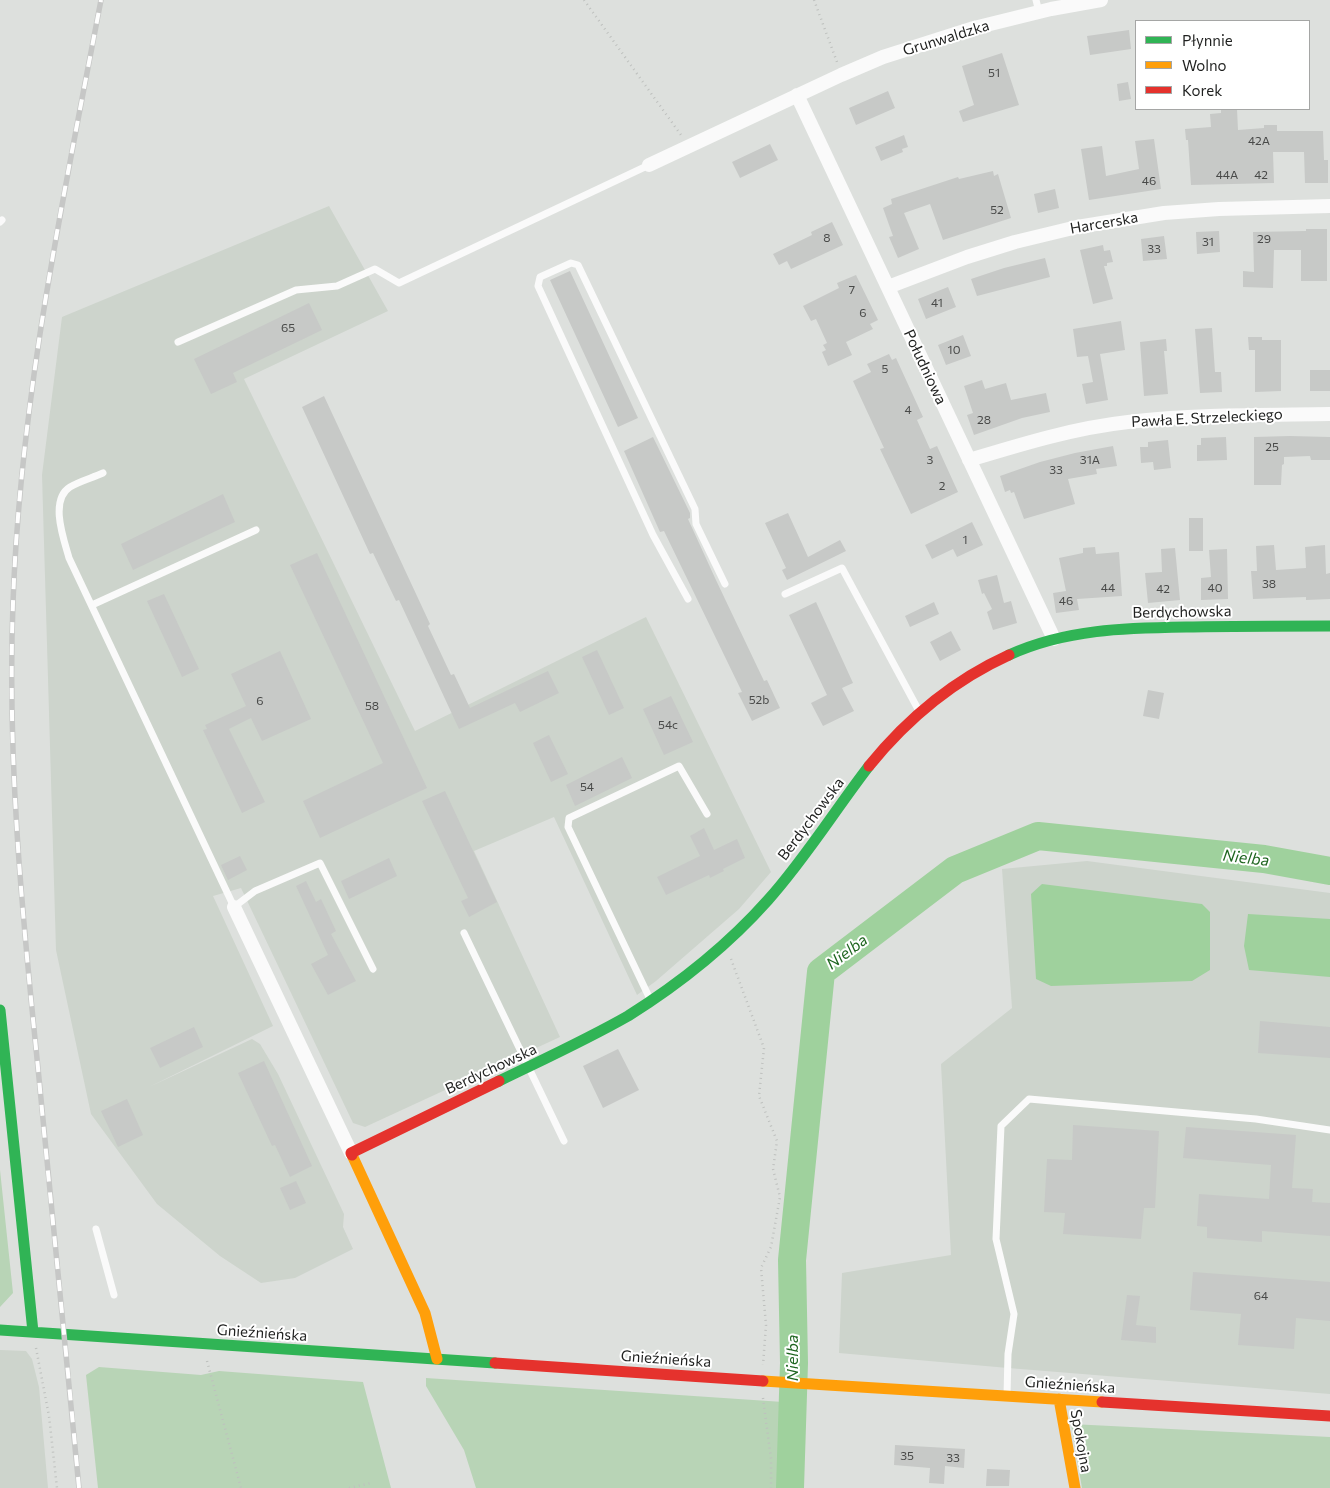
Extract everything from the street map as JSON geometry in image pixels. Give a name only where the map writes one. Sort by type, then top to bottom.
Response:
[{"type":"street","name":"Grunwaldzka","points":[[649,165],[797,95],[883,57],[1037,6],[1101,0]]},
{"type":"street","name":"Południowa","points":[[797,95],[1054,639]]},
{"type":"street","name":"Harcerska","points":[[888,287],[967,257],[1015,242],[1077,227],[1174,212],[1330,206]]},
{"type":"street","name":"Pawła E. Strzeleckiego","points":[[969,460],[1084,428],[1127,422],[1210,415],[1330,414]]},
{"type":"street","name":"Berdychowska","points":[[351,1152],[577,1045],[652,1001],[725,942],[756,913],[776,890],[870,765],[896,734],[919,711],[952,685],[984,666],[1036,644],[1097,630],[1144,627],[1330,626]]},
{"type":"street","points":[[234,907],[351,1152],[425,1313],[437,1359]]},
{"type":"street","points":[[0,1010],[33,1332]]},
{"type":"street","name":"Gnieźnieńska","points":[[0,1330],[1330,1416]]},
{"type":"street","name":"Spokojna","points":[[1059,1399],[1074,1488]]},
{"type":"lane","points":[[178,342],[296,290],[337,286],[375,269],[399,282],[649,165]]},
{"type":"lane","points":[[688,599],[653,536],[538,286],[540,277],[571,263],[578,265],[691,500],[695,509],[696,524],[725,584]]},
{"type":"lane","points":[[103,473],[68,488],[61,496],[58,508],[69,558],[234,907],[255,891],[320,863],[373,970]]},
{"type":"lane","points":[[92,605],[256,530]]},
{"type":"lane","points":[[785,594],[842,568],[919,711]]},
{"type":"lane","points":[[652,1001],[568,827],[569,818],[679,766],[707,814]]},
{"type":"lane","points":[[464,933],[564,1142]]},
{"type":"lane","points":[[1006,1396],[1008,1354],[1014,1314],[996,1239],[1001,1126],[1029,1099],[1256,1119],[1330,1130]]},
{"type":"lane","points":[[96,1229],[114,1295]]},
{"type":"path","points":[[584,0],[689,146]]},
{"type":"path","points":[[814,0],[841,75]]},
{"type":"path","points":[[725,942],[764,1048],[759,1096],[777,1142],[774,1170],[780,1197],[771,1247],[761,1268],[766,1325],[767,1380],[763,1395],[771,1459],[771,1488]]},
{"type":"path","points":[[33,1332],[49,1416],[57,1488]]},
{"type":"path","points":[[207,1344],[207,1359],[210,1373],[241,1488]]},
{"type":"path","points":[[349,1488],[371,1483]]},
{"type":"shaded area","points":[[329,206],[388,311],[244,379],[415,731],[646,617],[771,872],[739,909],[656,981],[637,995],[554,817],[474,851],[560,1037],[365,1127],[353,1123],[241,888],[213,896],[273,1026],[149,1087],[252,1039],[260,1044],[278,1074],[344,1214],[343,1227],[353,1249],[295,1278],[261,1283],[220,1256],[157,1204],[91,1114],[56,950],[42,475],[62,317]]},
{"type":"shaded area","points":[[1087,861],[1330,893],[1330,1394],[839,1353],[842,1273],[951,1255],[941,1064],[1012,1008],[1002,869]]},
{"type":"shaded area","points":[[1042,884],[1202,904],[1210,912],[1210,970],[1192,981],[1051,986],[1036,979],[1031,894]]},
{"type":"shaded area","points":[[1248,914],[1330,919],[1330,977],[1249,970],[1244,946]]},
{"type":"shaded area","points":[[0,1170],[13,1293],[0,1307]]},
{"type":"shaded area","points":[[0,1350],[26,1351],[32,1359],[39,1387],[48,1488],[0,1488]]},
{"type":"shaded area","points":[[99,1367],[201,1375],[219,1371],[363,1382],[391,1488],[98,1488],[86,1375]]},
{"type":"shaded area","points":[[426,1378],[783,1402],[783,1488],[476,1488],[464,1450],[426,1386]]},
{"type":"shaded area","points":[[783,1402],[802,1403],[795,1488],[783,1488]]},
{"type":"shaded area","points":[[1071,1424],[1330,1437],[1330,1488],[1082,1488]]},
{"type":"building","points":[[1129,30],[1131,49],[1090,55],[1087,36]]},
{"type":"building","points":[[1002,53],[1019,105],[963,122],[959,111],[974,105],[962,66]]},
{"type":"building","points":[[1128,82],[1131,99],[1119,101],[1117,84]]},
{"type":"building","points":[[888,91],[895,108],[856,125],[849,108]]},
{"type":"building","points":[[1221,110],[1237,110],[1238,130],[1264,128],[1264,125],[1277,125],[1277,131],[1323,131],[1324,160],[1328,160],[1328,183],[1305,183],[1304,152],[1273,152],[1274,183],[1191,185],[1188,140],[1186,140],[1185,129],[1211,127],[1210,114],[1221,113]]},
{"type":"building","points":[[904,135],[908,147],[902,149],[903,152],[881,161],[875,147]]},
{"type":"building","points":[[1154,139],[1161,189],[1089,200],[1081,149],[1102,146],[1106,176],[1139,169],[1135,141]]},
{"type":"building","points":[[770,144],[778,160],[740,178],[732,162]]},
{"type":"building","points":[[993,171],[994,176],[998,174],[1011,218],[943,240],[930,204],[904,213],[919,249],[898,258],[889,237],[893,236],[883,208],[892,204],[891,199],[958,177],[959,179]]},
{"type":"building","points":[[1055,189],[1059,208],[1038,213],[1034,194]]},
{"type":"building","points":[[832,222],[843,245],[791,269],[787,261],[779,265],[773,254],[812,235],[811,232]]},
{"type":"building","points":[[1306,229],[1327,229],[1327,281],[1301,281],[1301,250],[1274,250],[1273,288],[1243,287],[1243,271],[1254,272],[1253,232],[1306,231]]},
{"type":"building","points":[[1219,231],[1220,252],[1197,254],[1196,232]]},
{"type":"building","points":[[1164,236],[1167,259],[1143,261],[1141,239]]},
{"type":"building","points":[[1103,245],[1104,251],[1110,250],[1113,262],[1107,263],[1107,266],[1104,266],[1113,299],[1093,304],[1080,250]]},
{"type":"building","points":[[1045,258],[1050,277],[977,296],[971,279],[1004,268]]},
{"type":"building","points":[[570,271],[638,418],[618,427],[550,280]]},
{"type":"building","points":[[856,275],[878,320],[870,324],[873,329],[846,342],[852,355],[828,366],[822,352],[826,350],[823,345],[827,343],[816,319],[811,321],[803,306],[839,288],[837,283]]},
{"type":"building","points":[[948,287],[956,307],[926,319],[918,299]]},
{"type":"building","points":[[309,303],[322,330],[233,373],[237,382],[211,394],[194,359]]},
{"type":"building","points":[[1121,321],[1125,350],[1100,354],[1108,400],[1086,404],[1082,384],[1093,382],[1088,356],[1077,357],[1073,329]]},
{"type":"building","points":[[1212,328],[1215,372],[1221,372],[1222,392],[1200,393],[1195,329]]},
{"type":"building","points":[[963,335],[971,356],[946,365],[938,345]]},
{"type":"building","points":[[1248,337],[1262,337],[1262,340],[1281,340],[1281,391],[1255,392],[1255,350],[1249,350]]},
{"type":"building","points":[[1166,339],[1167,351],[1164,351],[1168,394],[1144,396],[1140,342]]},
{"type":"building","points":[[889,354],[892,360],[896,358],[923,417],[917,420],[930,449],[937,446],[958,492],[911,514],[880,449],[884,448],[853,381],[871,372],[867,364]]},
{"type":"building","points":[[1310,370],[1330,370],[1330,391],[1310,391]]},
{"type":"building","points":[[982,380],[985,389],[1006,383],[1011,400],[1046,393],[1050,412],[1022,418],[974,435],[967,415],[973,413],[964,386]]},
{"type":"building","points":[[324,396],[430,624],[428,626],[451,675],[454,674],[470,708],[548,671],[559,693],[520,712],[515,703],[459,729],[399,600],[396,601],[373,553],[370,554],[302,407]]},
{"type":"building","points":[[653,437],[690,513],[690,518],[688,519],[715,578],[764,681],[767,680],[780,708],[752,721],[738,693],[742,692],[664,531],[660,532],[624,451]]},
{"type":"building","points":[[1226,437],[1227,460],[1197,461],[1197,445],[1201,445],[1201,438]]},
{"type":"building","points":[[1254,437],[1330,437],[1330,460],[1311,460],[1310,456],[1284,457],[1281,485],[1254,485]]},
{"type":"building","points":[[1168,440],[1171,468],[1154,470],[1153,462],[1141,463],[1140,447],[1148,447],[1148,442]]},
{"type":"building","points":[[1113,446],[1117,466],[1096,469],[1097,474],[1068,479],[1075,504],[1024,519],[1014,492],[1011,493],[1010,490],[1005,492],[1000,476],[1040,462]]},
{"type":"building","points":[[223,494],[235,522],[133,570],[121,544]]},
{"type":"building","points":[[788,513],[808,557],[840,540],[846,551],[787,580],[782,570],[786,568],[765,523]]},
{"type":"building","points":[[1189,518],[1203,518],[1203,551],[1189,551]]},
{"type":"building","points":[[972,522],[983,545],[957,557],[953,549],[932,559],[925,545]]},
{"type":"building","points":[[1274,545],[1276,570],[1306,568],[1305,547],[1325,545],[1326,574],[1330,573],[1330,599],[1306,600],[1306,597],[1253,599],[1251,571],[1257,571],[1256,546]]},
{"type":"building","points":[[1095,547],[1096,554],[1119,552],[1122,596],[1077,599],[1079,610],[1056,613],[1053,593],[1066,591],[1059,558],[1083,553],[1083,548]]},
{"type":"building","points":[[1175,548],[1180,600],[1148,603],[1145,573],[1162,572],[1161,549]]},
{"type":"building","points":[[1227,549],[1228,599],[1201,600],[1201,578],[1211,577],[1209,550]]},
{"type":"building","points":[[317,553],[427,788],[320,838],[303,801],[383,763],[290,565]]},
{"type":"building","points":[[997,575],[1004,603],[1011,601],[1017,623],[993,630],[987,612],[992,609],[984,593],[982,594],[978,580]]},
{"type":"building","points":[[164,594],[199,669],[182,677],[147,601]]},
{"type":"building","points":[[816,602],[853,683],[842,688],[854,711],[823,726],[811,703],[827,695],[789,615]]},
{"type":"building","points":[[934,602],[939,614],[910,627],[905,616]]},
{"type":"building","points":[[951,631],[961,650],[940,661],[930,642]]},
{"type":"building","points":[[597,650],[624,708],[609,715],[582,657]]},
{"type":"building","points":[[280,651],[311,719],[262,741],[251,718],[229,729],[265,802],[242,813],[203,730],[207,729],[205,725],[246,706],[231,674]]},
{"type":"building","points":[[1148,690],[1164,693],[1159,719],[1143,716]]},
{"type":"building","points":[[671,696],[693,742],[664,755],[643,709]]},
{"type":"building","points":[[549,735],[568,774],[551,782],[533,743]]},
{"type":"building","points":[[622,757],[632,778],[575,806],[566,785]]},
{"type":"building","points":[[445,791],[497,902],[469,917],[461,901],[468,898],[422,801]]},
{"type":"building","points":[[704,828],[714,850],[737,839],[745,858],[710,878],[709,875],[666,895],[657,877],[700,856],[690,836]]},
{"type":"building","points":[[240,856],[247,870],[228,880],[221,865]]},
{"type":"building","points":[[389,858],[397,876],[349,899],[341,881]]},
{"type":"building","points":[[306,881],[316,902],[321,899],[336,931],[331,934],[356,981],[328,995],[311,964],[328,955],[296,886]]},
{"type":"building","points":[[1260,1021],[1330,1027],[1330,1058],[1258,1053]]},
{"type":"building","points":[[194,1027],[203,1047],[160,1068],[150,1048]]},
{"type":"building","points":[[618,1049],[639,1090],[603,1108],[583,1066]]},
{"type":"building","points":[[264,1061],[312,1166],[290,1177],[275,1145],[272,1146],[238,1073]]},
{"type":"building","points":[[127,1099],[143,1135],[118,1147],[101,1111]]},
{"type":"building","points":[[1073,1125],[1159,1131],[1155,1208],[1144,1208],[1141,1239],[1063,1234],[1065,1213],[1044,1212],[1047,1159],[1072,1160]]},
{"type":"building","points":[[1186,1127],[1296,1135],[1292,1188],[1313,1189],[1312,1202],[1330,1203],[1330,1236],[1262,1231],[1262,1242],[1207,1238],[1207,1227],[1197,1226],[1199,1194],[1269,1199],[1271,1165],[1183,1158]]},
{"type":"building","points":[[296,1181],[306,1203],[290,1210],[280,1188]]},
{"type":"building","points":[[1193,1272],[1330,1282],[1330,1321],[1296,1318],[1294,1349],[1238,1345],[1241,1314],[1190,1310]]},
{"type":"building","points":[[1127,1295],[1140,1296],[1136,1325],[1156,1327],[1156,1343],[1121,1340]]},
{"type":"building","points":[[895,1445],[965,1449],[964,1468],[945,1466],[944,1484],[929,1483],[930,1468],[894,1465]]},
{"type":"building","points":[[987,1469],[1010,1470],[1009,1486],[986,1486]]},
{"type":"waterway","name":"Nielba","points":[[790,1488],[794,1363],[792,1260],[821,972],[955,870],[1038,836],[1264,859],[1330,871]]},
{"type":"railway","points":[[79,1488],[21,894],[14,778],[12,661],[17,527],[34,375],[58,225],[101,0]]},
{"type":"traffic: fast","points":[[1009,655],[1054,639],[1100,631],[1169,627],[1330,626]]},
{"type":"traffic: fast","points":[[499,1081],[580,1042],[628,1016],[666,991],[720,948],[753,917],[782,884],[869,766]]},
{"type":"traffic: fast","points":[[0,1010],[33,1332]]},
{"type":"traffic: fast","points":[[0,1330],[495,1363]]},
{"type":"traffic: slow","points":[[352,1155],[425,1313],[437,1359]]},
{"type":"traffic: slow","points":[[763,1381],[1102,1402]]},
{"type":"traffic: slow","points":[[1059,1399],[1075,1488]]},
{"type":"traffic: jam","points":[[869,766],[899,732],[933,702],[969,676],[1009,655]]},
{"type":"traffic: jam","points":[[352,1155],[351,1153],[499,1081]]},
{"type":"traffic: jam","points":[[495,1363],[763,1381]]},
{"type":"traffic: jam","points":[[1102,1402],[1330,1416]]}]
